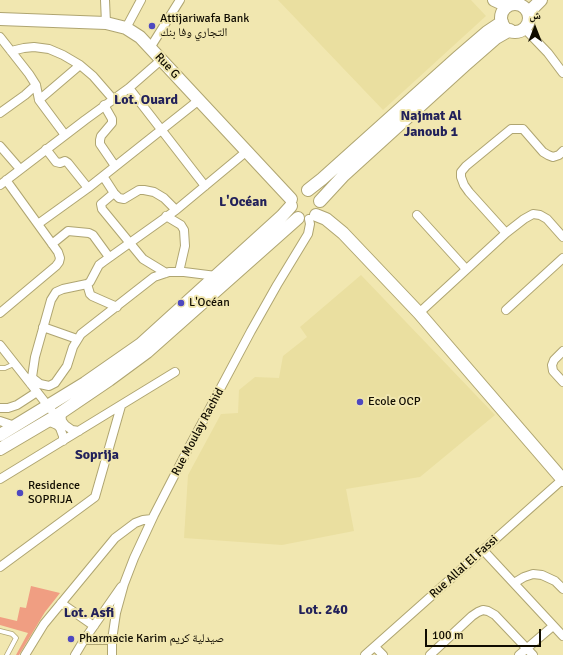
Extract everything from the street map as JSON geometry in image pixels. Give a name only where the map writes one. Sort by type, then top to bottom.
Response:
[{"type":"main road","points":[[0,435],[15,426],[54,414],[85,383],[141,344],[282,216],[299,191],[308,190],[322,179],[487,32],[506,26],[517,31],[524,28],[528,21],[528,13],[523,7],[516,4],[494,0]]},
{"type":"main road","points":[[528,13],[541,0]]},
{"type":"main road","points":[[506,26],[501,14],[516,4]]},
{"type":"main road","name":"Rue G","points":[[0,19],[106,23],[126,28],[140,37],[200,100],[247,151],[291,203]]},
{"type":"main road","points":[[320,201],[344,175],[496,38],[506,26]]},
{"type":"main road","points":[[0,449],[109,380],[147,352],[320,208],[320,201],[315,194],[308,190]]},
{"type":"main road","points":[[291,203],[294,215],[326,219],[343,233],[419,313],[563,479]]},
{"type":"street","points":[[105,0],[106,23]]},
{"type":"street","points":[[126,28],[141,0]]},
{"type":"street","points":[[150,48],[180,0]]},
{"type":"street","points":[[524,28],[548,53],[563,73]]},
{"type":"street","points":[[1,39],[29,74],[36,85],[39,100],[66,135]]},
{"type":"street","points":[[11,51],[34,47],[49,49],[63,55],[80,65],[93,76],[113,99]]},
{"type":"street","points":[[0,313],[60,262],[60,255],[38,224],[3,183],[104,105],[129,88],[161,60]]},
{"type":"street","points":[[39,100],[80,65]]},
{"type":"street","points":[[0,113],[36,85]]},
{"type":"street","points":[[129,88],[205,186]]},
{"type":"street","points":[[38,224],[88,188],[200,100]]},
{"type":"street","points":[[104,105],[112,119],[112,123],[101,136],[100,144],[115,166]]},
{"type":"street","points":[[506,233],[466,188],[461,177],[466,166],[511,129],[523,129],[543,152],[553,157],[562,155]]},
{"type":"street","points":[[0,146],[20,169]]},
{"type":"street","points":[[46,149],[56,162],[68,163],[88,188]]},
{"type":"street","points":[[31,380],[43,328],[51,300],[56,292],[90,282],[99,265],[176,210],[247,151]]},
{"type":"street","points":[[103,176],[119,198],[124,199],[139,190],[154,192],[164,198],[176,210]]},
{"type":"street","points":[[114,193],[101,204],[101,207],[143,259],[166,273]]},
{"type":"street","points":[[419,313],[506,233],[532,214],[540,215],[547,219],[563,237]]},
{"type":"street","points":[[416,215],[466,269]]},
{"type":"street","points":[[166,216],[180,225],[184,230],[185,246],[179,272]]},
{"type":"street","name":"Rue Moulay Rachid","points":[[112,655],[112,640],[116,613],[124,584],[134,558],[187,451],[251,331],[308,234],[310,224],[308,217]]},
{"type":"street","points":[[52,244],[68,231],[89,233],[109,257]]},
{"type":"street","points":[[506,310],[563,258]]},
{"type":"street","points":[[31,380],[49,386],[55,383],[67,366],[73,347],[81,334],[154,278],[166,273],[179,272],[202,273],[216,276]]},
{"type":"street","points":[[87,284],[92,296],[117,307]]},
{"type":"street","points":[[43,328],[78,339]]},
{"type":"street","points":[[0,345],[14,363],[31,380],[37,392],[54,414],[72,430],[79,431]]},
{"type":"street","points":[[563,351],[554,360],[552,365],[553,371],[563,382]]},
{"type":"street","points":[[0,479],[175,372]]},
{"type":"street","points":[[0,408],[8,408],[18,405],[37,392]]},
{"type":"street","points":[[0,567],[95,497],[121,406]]},
{"type":"street","points":[[54,414],[57,425],[63,436],[63,441]]},
{"type":"street","points":[[0,421],[15,426]]},
{"type":"street","name":"Rue Allal El Fassi","points":[[365,655],[563,479]]},
{"type":"street","points":[[26,655],[44,624],[115,538],[134,523],[152,519]]},
{"type":"street","points":[[483,550],[563,636]]},
{"type":"street","points":[[514,583],[532,574],[542,575],[555,581],[563,589]]},
{"type":"street","points":[[74,655],[124,584]]},
{"type":"street","points":[[60,603],[94,626]]},
{"type":"street","points":[[430,655],[472,616],[483,610],[495,615],[533,655]]},
{"type":"street","points":[[519,655],[553,626]]},
{"type":"street","points":[[84,640],[112,640]]},
{"type":"street","points":[[375,647],[383,655]]},
{"type":"lane","points":[[0,368],[5,368],[14,363]]},
{"type":"lane","points":[[0,637],[1,632],[14,635],[16,638],[7,655]]},
{"type":"shaded area","points":[[278,0],[471,0],[486,16],[383,110]]},
{"type":"shaded area","name":"Ecole OCP","points":[[361,275],[495,415],[420,477],[346,489],[354,531],[282,545],[184,538],[188,475],[221,414],[238,413],[239,390],[255,377],[279,378],[283,356],[307,337],[300,327]]},
{"type":"shaded area","points":[[31,586],[60,593],[45,612],[19,655],[16,655],[28,633],[0,625],[0,617],[17,621],[20,607],[26,608]]},
{"type":"place","name":"Attijariwafa Bank التجاري وفا بنك","points":[[152,26]]},
{"type":"place","name":"L'Océan","points":[[181,303]]},
{"type":"place","name":"Ecole OCP","points":[[360,402]]},
{"type":"place","name":"Residence SOPRIJA","points":[[20,493]]},
{"type":"place","name":"Pharmacie Karim صيدلية كريم","points":[[71,639]]},
{"type":"district","name":"Lot. Ouard","points":[[146,100]]},
{"type":"district","name":"Najmat Al Janoub 1","points":[[431,124]]},
{"type":"district","name":"L'Océan","points":[[243,202]]},
{"type":"district","name":"Soprija","points":[[97,455]]},
{"type":"district","name":"Lot. 240","points":[[323,610]]},
{"type":"district","name":"Lot. Asfi","points":[[89,613]]}]
